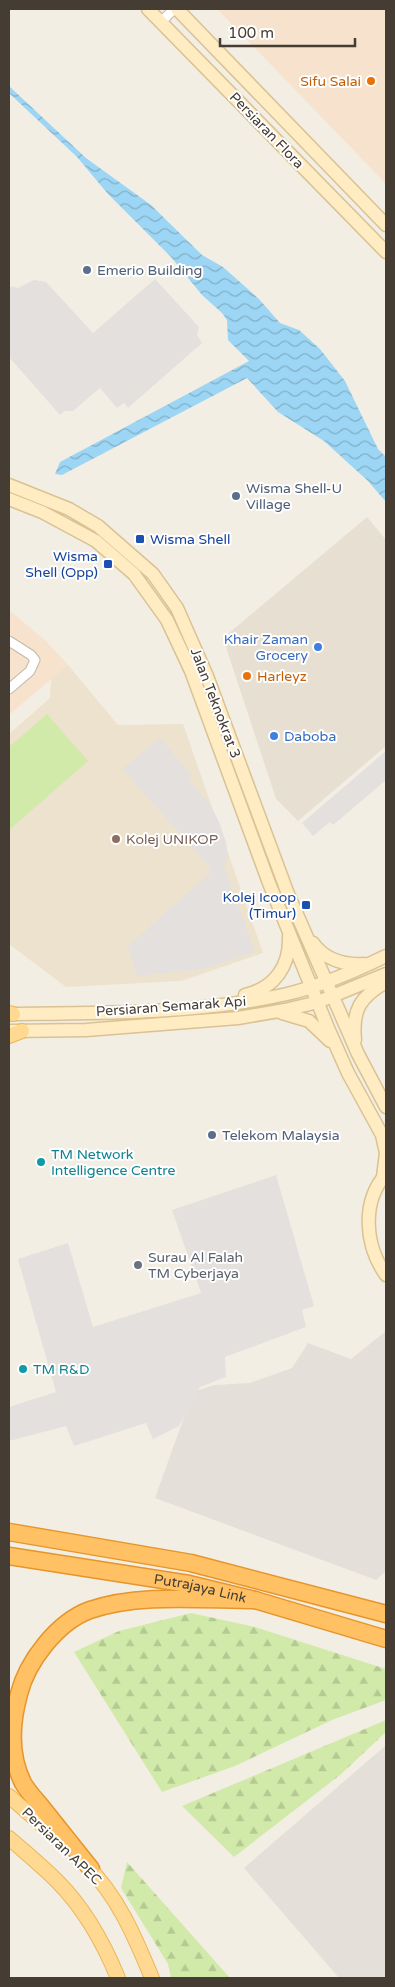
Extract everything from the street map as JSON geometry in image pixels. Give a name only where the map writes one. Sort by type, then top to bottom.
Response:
[{"type":"highway","name":"Putrajaya Link","points":[[9,1532],[190,1563],[386,1614]]},
{"type":"highway","name":"Putrajaya Link","points":[[9,1556],[189,1584],[255,1600],[386,1639]]},
{"type":"highway","points":[[91,1869],[24,1784],[13,1759],[12,1732],[16,1705],[22,1681],[32,1661],[56,1632],[89,1610],[141,1600],[255,1600]]},
{"type":"main road","name":"Persiaran Flora","points":[[175,9],[386,225]]},
{"type":"main road","points":[[188,9],[191,24]]},
{"type":"main road","name":"Persiaran Flora","points":[[155,13],[386,252]]},
{"type":"main road","name":"Jalan Teknokrat 3","points":[[9,485],[69,509],[98,526],[153,574],[167,593],[186,626],[207,676],[263,831],[304,931],[334,996],[355,1048],[386,1107]]},
{"type":"main road","name":"Jalan Teknokrat 3","points":[[9,499],[42,512],[96,541],[134,574],[158,604],[190,670],[231,784],[339,1053]]},
{"type":"main road","points":[[201,1007],[252,993],[270,985],[280,974],[287,959],[289,931]]},
{"type":"main road","points":[[304,931],[317,949],[334,960],[351,964],[369,964]]},
{"type":"main road","name":"Persiaran Semarak Api","points":[[10,1014],[201,1007],[258,1000],[312,987],[386,956]]},
{"type":"main road","name":"Persiaran Semarak Api","points":[[16,1031],[86,1030],[209,1021],[276,1012],[318,1002],[386,974]]},
{"type":"main road","points":[[355,1048],[354,1022],[359,1004],[368,993],[386,982]]},
{"type":"main road","points":[[276,1012],[309,1021],[326,1036],[339,1053],[382,1135],[386,1153],[385,1176],[370,1209],[368,1227],[371,1244],[377,1260],[386,1275]]},
{"type":"main road","points":[[9,1036],[16,1031]]},
{"type":"main road","name":"Persiaran APEC","points":[[9,1796],[91,1869],[122,1913],[152,1978]]},
{"type":"main road","name":"Persiaran APEC","points":[[9,1838],[58,1882],[79,1908],[98,1936],[118,1978]]},
{"type":"street","points":[[155,13],[175,9]]},
{"type":"street","points":[[9,641],[35,660],[34,666],[9,689]]},
{"type":"shaded area","points":[[217,9],[386,9],[386,184]]},
{"type":"shaded area","points":[[155,279],[199,327],[197,335],[202,343],[128,408],[124,403],[117,408],[100,388],[73,411],[65,411],[60,415],[9,357],[9,286],[18,288],[34,280],[46,282],[93,333]]},
{"type":"shaded area","points":[[367,517],[386,540],[386,746],[298,821],[276,799],[223,638]]},
{"type":"shaded area","points":[[9,610],[46,641],[68,665],[9,715]]},
{"type":"shaded area","name":"Kolej UNIKOP","points":[[68,665],[118,725],[183,724],[263,953],[181,981],[66,987],[9,944],[9,734],[50,698],[51,679]]},
{"type":"shaded area","points":[[160,738],[192,776],[188,779],[210,804],[219,822],[226,842],[228,858],[224,866],[255,952],[203,969],[137,976],[128,946],[210,873],[210,867],[122,769]]},
{"type":"shaded area","points":[[386,751],[386,780],[333,825],[330,822],[313,836],[302,823]]},
{"type":"shaded area","points":[[276,1175],[314,1306],[302,1310],[306,1327],[225,1357],[226,1377],[200,1387],[179,1426],[153,1439],[146,1423],[74,1446],[66,1426],[9,1441],[9,1407],[56,1392],[18,1259],[68,1243],[93,1327],[201,1293],[172,1210]]},
{"type":"shaded area","points":[[386,1331],[386,1571],[376,1580],[155,1498],[193,1392],[214,1385],[250,1383],[292,1368],[308,1343],[351,1359]]},
{"type":"shaded area","points":[[386,1745],[386,1976],[383,1978],[339,1978],[244,1868]]},
{"type":"green space","points":[[47,714],[88,761],[9,830],[9,747]]},
{"type":"green space","points":[[191,1613],[255,1627],[386,1669],[386,1700],[332,1720],[235,1766],[162,1792],[74,1652],[119,1631]]},
{"type":"green space","points":[[386,1720],[386,1732],[340,1775],[234,1857],[182,1806]]},
{"type":"green space","points":[[127,1862],[230,1978],[171,1978],[168,1964],[121,1888]]},
{"type":"water","points":[[9,86],[86,158],[151,205],[202,255],[223,267],[259,299],[280,323],[299,330],[320,349],[345,381],[378,449],[386,457],[386,502],[368,481],[324,441],[278,412],[247,378],[62,475],[55,474],[60,462],[249,361],[228,340],[227,320],[222,313],[202,295],[171,257],[108,194],[77,157],[9,93]]},
{"type":"place","name":"Sifu Salai","points":[[371,81]]},
{"type":"place","name":"Emerio Building","points":[[87,270]]},
{"type":"place","name":"Wisma Shell-U Village","points":[[236,496]]},
{"type":"place","name":"Wisma Shell","points":[[140,539]]},
{"type":"place","name":"Wisma Shell (Opp)","points":[[108,564]]},
{"type":"place","name":"Khair Zaman Grocery","points":[[318,647]]},
{"type":"place","name":"Harleyz","points":[[247,676]]},
{"type":"place","name":"Daboba","points":[[274,736]]},
{"type":"place","name":"Kolej UNIKOP","points":[[116,839]]},
{"type":"place","name":"Kolej Icoop (Timur)","points":[[306,905]]},
{"type":"place","name":"Telekom Malaysia","points":[[212,1135]]},
{"type":"place","name":"TM Network Intelligence Centre","points":[[41,1162]]},
{"type":"place","name":"Surau Al Falah TM Cyberjaya","points":[[138,1265]]},
{"type":"place","name":"TM R&D","points":[[23,1369]]}]
